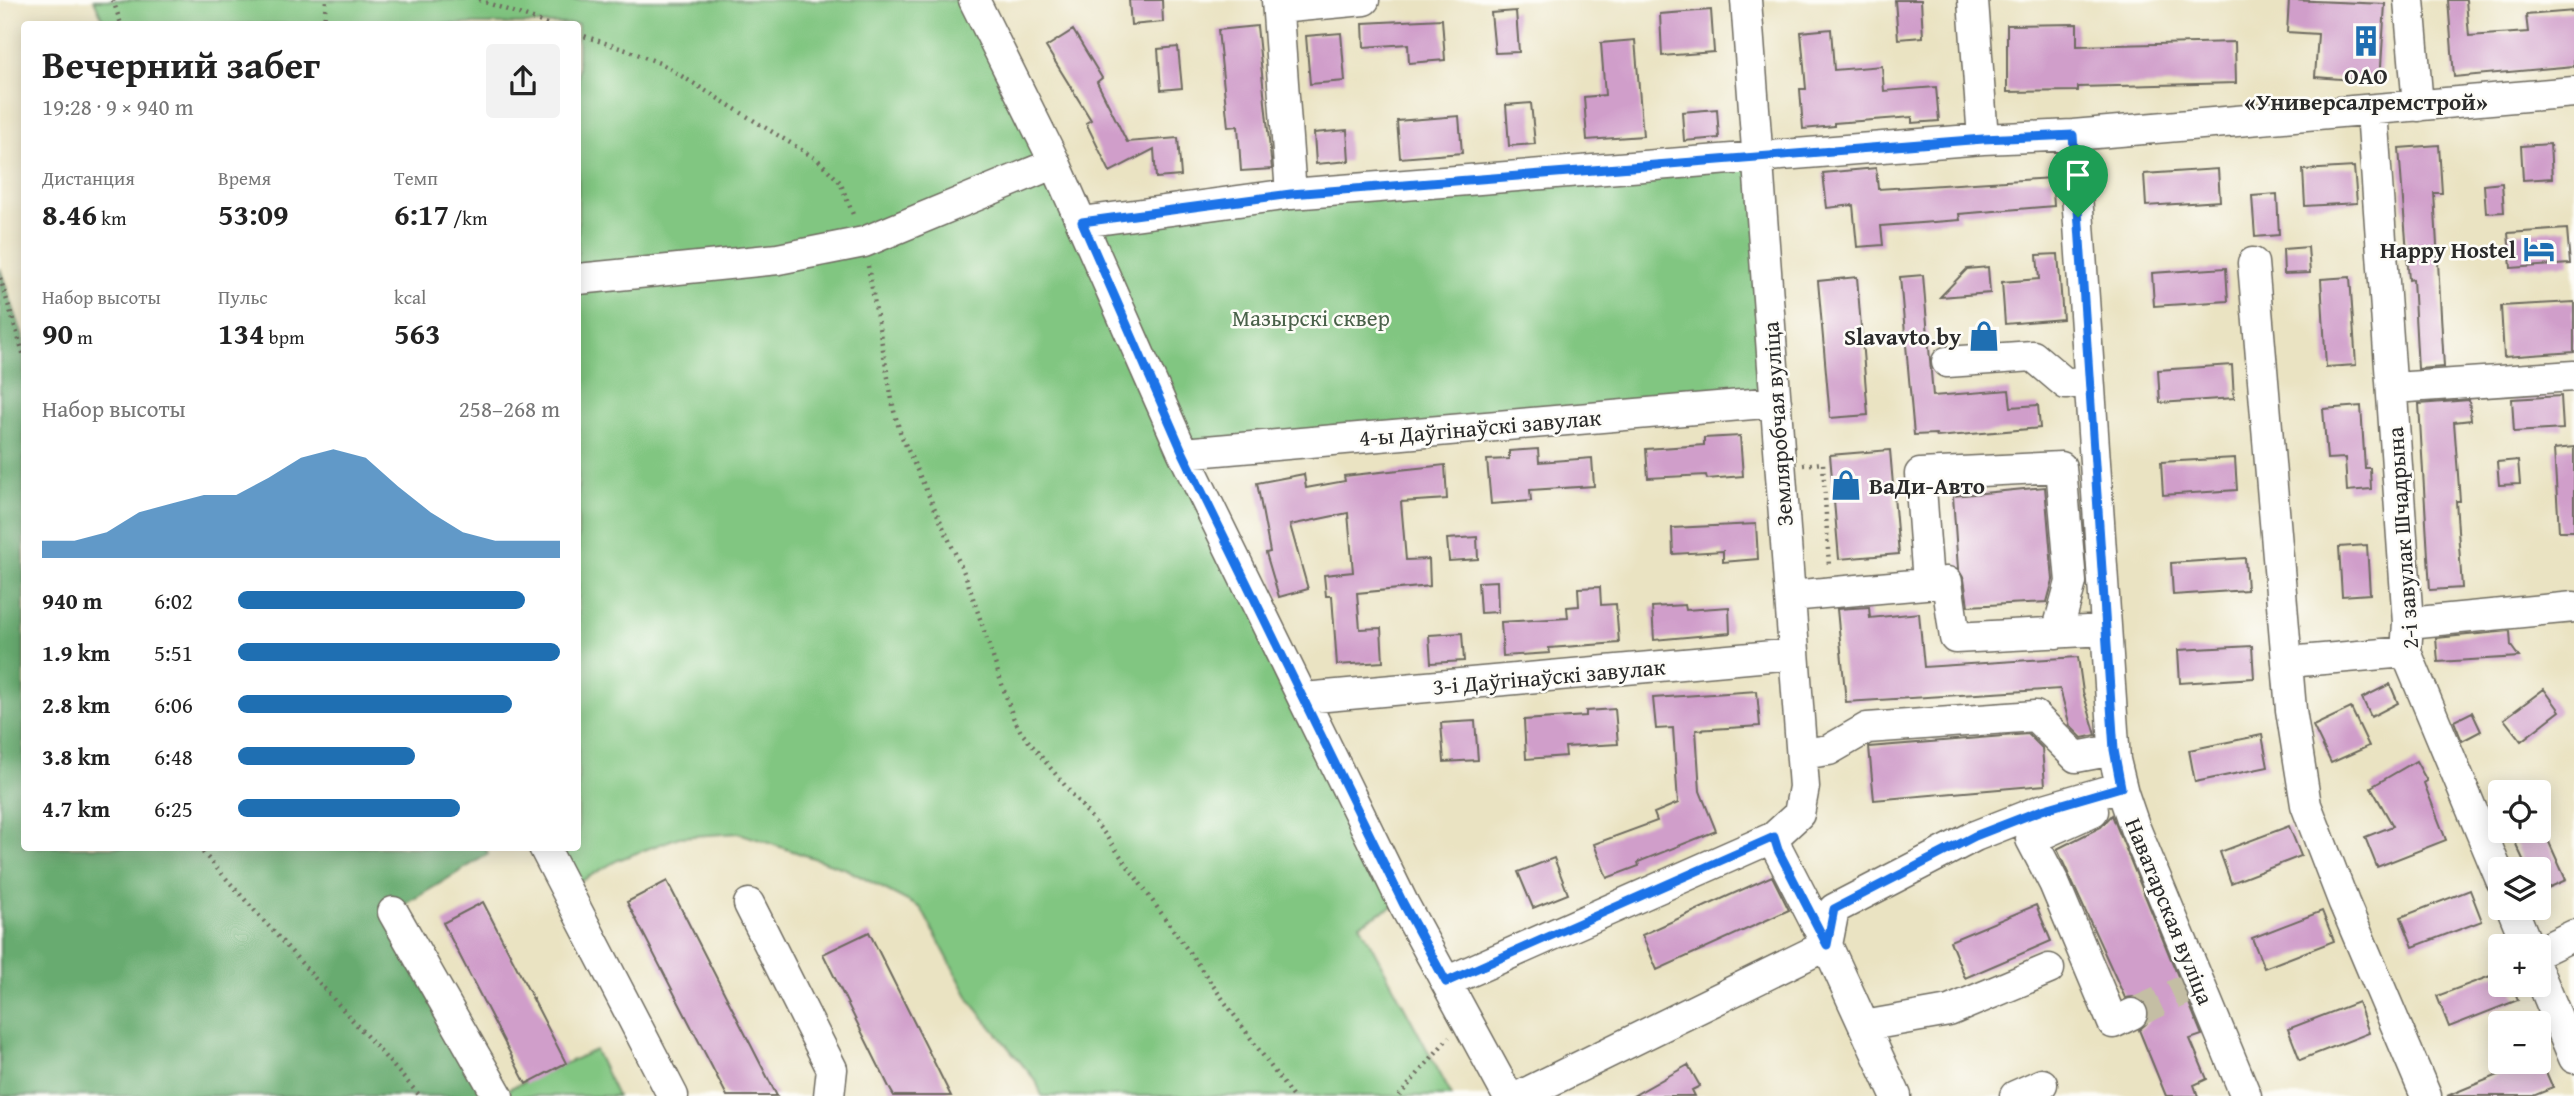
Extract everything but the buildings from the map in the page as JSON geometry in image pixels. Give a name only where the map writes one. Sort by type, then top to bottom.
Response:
[{"type":"street","points":[[974,0],[1055,163],[1183,453],[1403,903],[1508,1096]]},
{"type":"street","points":[[1291,194],[1278,4],[1364,0]]},
{"type":"street","name":"Земляробчая вуліца","points":[[1746,0],[1804,787],[1798,814],[1774,837]]},
{"type":"street","points":[[1973,0],[1983,139]]},
{"type":"street","points":[[2409,0],[2418,106]]},
{"type":"street","points":[[1082,222],[1291,194],[1983,139],[2073,135],[2574,92]]},
{"type":"street","name":"2-і завулак Шчадрына","points":[[2372,111],[2408,622],[2406,652],[2491,857]]},
{"type":"street","name":"Наватарская вуліца","points":[[2073,135],[2114,750],[2123,792],[2195,985],[2246,1096]]},
{"type":"street","points":[[581,279],[778,259],[864,242],[1055,163]]},
{"type":"street","points":[[2253,263],[2291,710],[2306,805],[2426,1096]]},
{"type":"street","points":[[1947,362],[2032,356],[2066,384],[2089,380]]},
{"type":"street","points":[[2393,388],[2574,376]]},
{"type":"street","name":"4-ы Даўгінаўскі завулак","points":[[1183,453],[1776,402]]},
{"type":"street","points":[[1928,583],[1920,474],[2061,467],[2071,582],[2057,633]]},
{"type":"street","points":[[1790,596],[1947,582],[1955,638],[2106,630]]},
{"type":"street","points":[[2408,622],[2574,607]]},
{"type":"street","points":[[2288,662],[2406,652]]},
{"type":"street","name":"3-і Даўгінаўскі завулак","points":[[1304,698],[1794,654]]},
{"type":"street","points":[[1801,754],[1829,750],[1867,728],[2035,716],[2076,757],[2114,750]]},
{"type":"street","points":[[1827,945],[1834,909],[1975,836],[2042,810],[2123,792]]},
{"type":"street","points":[[2123,792],[2031,839],[2054,883],[2112,1023],[2132,1014]]},
{"type":"street","points":[[1446,982],[1774,837],[1896,1096]]},
{"type":"street","points":[[546,851],[673,1096]]},
{"type":"street","points":[[749,904],[832,1069],[828,1096]]},
{"type":"street","points":[[393,912],[498,1096]]},
{"type":"street","points":[[2551,946],[2574,935]]},
{"type":"street","points":[[1520,1096],[1827,945]]},
{"type":"street","points":[[1864,1026],[1949,1011],[2049,969]]},
{"type":"street","points":[[2549,997],[2574,1058]]},
{"type":"path","points":[[113,0],[120,21]]},
{"type":"path","points":[[324,21],[327,0]]},
{"type":"path","points":[[479,0],[538,21]]},
{"type":"path","points":[[581,35],[662,64],[818,160],[840,182],[864,242],[894,411],[901,435],[966,577],[1013,717],[1021,732],[1104,833],[1292,1096]]},
{"type":"path","points":[[0,278],[21,346]]},
{"type":"path","points":[[202,851],[420,1096]]},
{"type":"path","points":[[1399,1096],[1465,1017]]},
{"type":"green space","points":[[94,0],[971,0],[1400,902],[1360,924],[1452,1096],[1042,1096],[1036,1081],[971,1002],[921,908],[846,869],[739,833],[679,837],[618,860],[569,888],[552,851],[581,851],[581,21],[104,21]]},
{"type":"green space","name":"Мазырскі сквер","points":[[1757,156],[1776,402],[1183,453],[1082,222]]},
{"type":"green space","points":[[0,268],[21,330],[21,851],[487,851],[488,854],[393,912],[498,1096],[0,1096]]},
{"type":"green space","points":[[595,1050],[617,1096],[497,1094]]},
{"type":"tunnel","points":[[2132,1014],[2191,987]]},
{"type":"place","name":"ОАО «Универсалремстрой»","points":[[2366,41]]},
{"type":"place","name":"Happy Hostel","points":[[2539,249]]},
{"type":"place","name":"Slavavto.by","points":[[1984,336]]},
{"type":"place","name":"ВаДи-Авто","points":[[1846,485]]},
{"type":"route","points":[[2073,135],[2078,217],[2114,750],[2121,787],[2042,810],[1975,836],[1834,909],[1827,945],[1778,850],[1774,837],[1446,982],[1403,903],[1183,453],[1082,222],[1291,194],[1983,139],[2073,135]]}]
